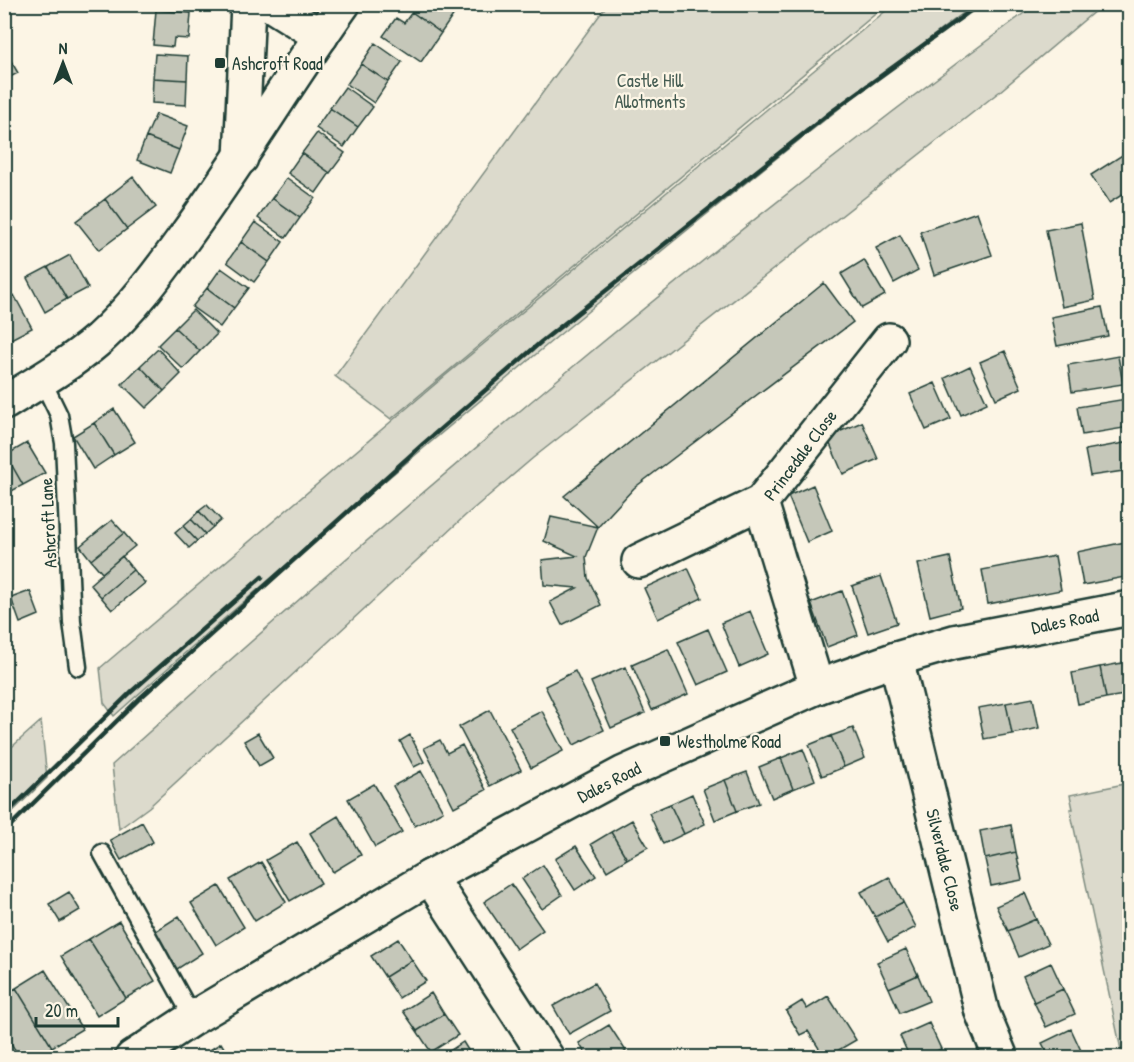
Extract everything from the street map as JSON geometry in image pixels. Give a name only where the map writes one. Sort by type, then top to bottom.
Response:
[{"type":"street","points":[[241,158],[248,4]]},
{"type":"street","points":[[270,4],[321,36]]},
{"type":"street","points":[[4,403],[82,352],[121,318],[151,282],[241,158],[343,4]]},
{"type":"street","name":"Princedale Close","points":[[817,687],[761,502],[889,340]]},
{"type":"street","points":[[639,561],[761,502]]},
{"type":"street","name":"Dales Road","points":[[151,1052],[193,1018],[430,877],[624,774],[817,687],[896,659],[954,642],[1130,608]]},
{"type":"street","name":"Silverdale Close","points":[[896,659],[982,1012],[1001,1058]]},
{"type":"street","points":[[430,877],[548,1058]]},
{"type":"lane","name":"Ashcroft Lane","points":[[42,380],[59,415],[64,443],[72,621],[78,668]]},
{"type":"lane","points":[[102,853],[193,1018]]},
{"type":"green space","points":[[894,4],[974,5],[781,154],[531,358],[292,560],[114,716],[104,703],[100,668],[446,375]]},
{"type":"green space","name":"Castle Hill Allotments","points":[[607,5],[886,5],[391,419],[335,376]]},
{"type":"green space","points":[[1035,5],[1102,5],[999,92],[533,458],[466,515],[149,807],[119,829],[112,765],[336,567],[564,374],[797,186]]},
{"type":"green space","points":[[41,721],[47,778],[5,819],[5,753]]},
{"type":"green space","points":[[1129,783],[1130,1057],[1126,1058],[1125,1051],[1121,1050],[1070,809],[1073,809],[1070,795]]},
{"type":"building","points":[[417,4],[461,4],[441,33],[412,12]]},
{"type":"building","points":[[156,10],[191,13],[189,39],[174,38],[173,47],[153,45]]},
{"type":"building","points":[[412,12],[441,33],[421,62],[383,36],[396,18],[404,23]]},
{"type":"building","points":[[375,43],[402,62],[388,82],[361,64]]},
{"type":"building","points":[[4,49],[18,73],[4,80]]},
{"type":"building","points":[[155,54],[188,56],[187,80],[153,78]]},
{"type":"building","points":[[361,64],[388,82],[374,103],[347,84]]},
{"type":"building","points":[[153,78],[187,80],[186,105],[152,103]]},
{"type":"building","points":[[345,87],[373,107],[358,127],[330,108]]},
{"type":"building","points":[[330,108],[358,127],[344,147],[316,128]]},
{"type":"building","points":[[156,114],[188,126],[179,150],[146,137]]},
{"type":"building","points":[[317,133],[345,153],[330,173],[302,153]]},
{"type":"building","points":[[146,137],[179,150],[170,173],[137,160]]},
{"type":"building","points":[[1130,150],[1130,190],[1109,203],[1091,175]]},
{"type":"building","points":[[302,153],[330,173],[316,193],[288,173]]},
{"type":"building","points":[[133,177],[156,207],[127,229],[105,199]]},
{"type":"building","points":[[287,178],[315,198],[300,218],[272,198]]},
{"type":"building","points":[[272,198],[300,218],[286,238],[258,218]]},
{"type":"building","points":[[105,199],[127,229],[99,250],[76,221]]},
{"type":"building","points":[[977,212],[992,255],[934,275],[920,232]]},
{"type":"building","points":[[255,222],[283,242],[269,262],[241,242]]},
{"type":"building","points":[[1081,223],[1095,300],[1062,307],[1046,230]]},
{"type":"building","points":[[900,235],[918,270],[894,283],[876,248]]},
{"type":"building","points":[[241,242],[269,262],[254,282],[227,262]]},
{"type":"building","points":[[70,255],[88,288],[67,299],[48,267]]},
{"type":"building","points":[[864,260],[885,295],[862,308],[841,274]]},
{"type":"building","points":[[48,267],[67,299],[45,312],[27,278]]},
{"type":"building","points":[[221,268],[249,288],[234,308],[207,288]]},
{"type":"building","points":[[824,283],[853,322],[634,488],[598,527],[564,496]]},
{"type":"building","points":[[207,288],[234,308],[220,327],[192,307]]},
{"type":"building","points":[[14,295],[32,328],[9,340],[4,331],[4,301]]},
{"type":"building","points":[[1102,307],[1108,336],[1057,346],[1051,317]]},
{"type":"building","points":[[193,310],[217,334],[200,351],[175,328]]},
{"type":"building","points":[[175,328],[200,351],[183,369],[158,345]]},
{"type":"building","points":[[158,349],[181,374],[164,391],[140,366]]},
{"type":"building","points":[[1005,351],[1021,388],[996,399],[980,362]]},
{"type":"building","points":[[1118,356],[1123,384],[1072,392],[1068,365]]},
{"type":"building","points":[[140,366],[164,391],[146,408],[122,384]]},
{"type":"building","points":[[970,366],[987,403],[961,415],[945,378]]},
{"type":"building","points":[[935,383],[951,419],[926,430],[910,394]]},
{"type":"building","points":[[1126,399],[1130,427],[1082,435],[1077,407]]},
{"type":"building","points":[[114,409],[135,442],[114,455],[94,423]]},
{"type":"building","points":[[862,422],[878,459],[843,474],[827,437]]},
{"type":"building","points":[[94,423],[114,455],[93,469],[73,436]]},
{"type":"building","points":[[1130,442],[1130,470],[1090,476],[1085,450]]},
{"type":"building","points":[[27,443],[45,473],[23,485],[6,455]]},
{"type":"building","points":[[6,455],[23,485],[4,495],[4,456]]},
{"type":"building","points":[[813,485],[832,531],[807,542],[788,496]]},
{"type":"building","points":[[207,505],[221,520],[213,527],[199,511]]},
{"type":"building","points":[[199,511],[213,527],[205,534],[191,519]]},
{"type":"building","points":[[551,517],[598,527],[586,557],[588,578],[601,605],[562,625],[550,602],[577,588],[544,585],[542,560],[577,556],[544,541]]},
{"type":"building","points":[[191,519],[205,534],[197,541],[183,526]]},
{"type":"building","points":[[112,520],[124,533],[91,560],[80,546]]},
{"type":"building","points":[[183,526],[197,541],[189,548],[175,533]]},
{"type":"building","points":[[124,533],[135,546],[102,573],[91,560]]},
{"type":"building","points":[[1130,541],[1130,576],[1083,585],[1077,552]]},
{"type":"building","points":[[122,556],[133,570],[101,597],[90,584]]},
{"type":"building","points":[[1055,556],[1061,590],[988,604],[982,570]]},
{"type":"building","points":[[950,557],[961,608],[930,616],[918,564]]},
{"type":"building","points":[[688,568],[702,598],[658,619],[644,588]]},
{"type":"building","points":[[133,570],[145,583],[112,610],[101,597]]},
{"type":"building","points":[[881,576],[897,623],[868,633],[852,586]]},
{"type":"building","points":[[30,591],[39,615],[20,623],[11,598]]},
{"type":"building","points":[[842,591],[858,635],[827,647],[811,603]]},
{"type":"building","points":[[750,611],[768,654],[739,667],[721,623]]},
{"type":"building","points":[[708,629],[727,672],[698,685],[678,642]]},
{"type":"building","points":[[668,649],[688,694],[652,710],[632,665]]},
{"type":"building","points":[[1128,662],[1130,694],[1106,698],[1100,667]]},
{"type":"building","points":[[625,667],[645,713],[611,728],[591,682]]},
{"type":"building","points":[[1100,667],[1106,698],[1078,704],[1072,673]]},
{"type":"building","points":[[575,671],[604,730],[574,745],[545,686]]},
{"type":"building","points":[[1033,698],[1039,728],[1012,734],[1006,703]]},
{"type":"building","points":[[1006,703],[1012,734],[984,739],[978,708]]},
{"type":"building","points":[[490,710],[521,770],[490,786],[459,727]]},
{"type":"building","points":[[542,711],[563,751],[531,768],[510,727]]},
{"type":"building","points":[[853,728],[865,758],[844,767],[831,736]]},
{"type":"building","points":[[258,733],[273,758],[259,766],[244,741]]},
{"type":"building","points":[[410,735],[424,762],[414,767],[400,741]]},
{"type":"building","points":[[831,736],[844,767],[822,776],[809,745]]},
{"type":"building","points":[[440,740],[447,753],[462,745],[486,790],[454,807],[424,748]]},
{"type":"building","points":[[803,749],[815,780],[793,789],[781,758]]},
{"type":"building","points":[[781,758],[793,789],[772,798],[759,767]]},
{"type":"building","points":[[421,771],[443,811],[415,826],[393,786]]},
{"type":"building","points":[[747,772],[759,803],[737,811],[725,780]]},
{"type":"building","points":[[725,780],[737,811],[715,820],[703,789]]},
{"type":"building","points":[[374,784],[402,832],[375,847],[348,799]]},
{"type":"building","points":[[692,794],[705,824],[684,834],[670,804]]},
{"type":"building","points":[[670,804],[684,834],[663,844],[649,813]]},
{"type":"building","points":[[338,816],[361,855],[333,872],[310,833]]},
{"type":"building","points":[[632,820],[648,847],[627,859],[611,832]]},
{"type":"building","points":[[142,822],[153,842],[121,860],[110,840]]},
{"type":"building","points":[[1011,825],[1016,852],[985,859],[980,831]]},
{"type":"building","points":[[611,832],[627,859],[607,871],[591,844]]},
{"type":"building","points":[[297,842],[321,883],[290,901],[266,860]]},
{"type":"building","points":[[576,846],[596,876],[575,890],[555,859]]},
{"type":"building","points":[[1016,852],[1022,880],[991,886],[985,859]]},
{"type":"building","points":[[261,862],[286,902],[255,921],[230,880]]},
{"type":"building","points":[[543,865],[562,895],[542,909],[522,879]]},
{"type":"building","points":[[889,877],[903,902],[875,917],[861,892]]},
{"type":"building","points":[[511,884],[543,930],[516,949],[484,902]]},
{"type":"building","points":[[219,886],[244,927],[216,945],[191,903]]},
{"type":"building","points":[[69,892],[80,910],[60,922],[49,904]]},
{"type":"building","points":[[1025,893],[1036,919],[1008,931],[996,906]]},
{"type":"building","points":[[903,902],[916,927],[888,942],[875,917]]},
{"type":"building","points":[[179,916],[202,953],[174,971],[151,934]]},
{"type":"building","points":[[1036,919],[1048,944],[1019,957],[1008,931]]},
{"type":"building","points":[[119,921],[155,981],[126,998],[89,939]]},
{"type":"building","points":[[89,939],[126,998],[97,1016],[61,956]]},
{"type":"building","points":[[398,939],[412,960],[385,977],[371,956]]},
{"type":"building","points":[[906,949],[918,975],[889,988],[877,962]]},
{"type":"building","points":[[412,960],[426,981],[399,998],[385,977]]},
{"type":"building","points":[[1051,963],[1063,989],[1034,1002],[1023,976]]},
{"type":"building","points":[[45,970],[82,1029],[52,1047],[16,988]]},
{"type":"building","points":[[918,975],[929,1001],[900,1013],[889,988]]},
{"type":"building","points":[[594,983],[610,1011],[569,1034],[553,1006]]},
{"type":"building","points":[[16,988],[52,1047],[35,1058],[20,1058],[4,1032],[4,995]]},
{"type":"building","points":[[1063,989],[1075,1014],[1046,1027],[1034,1002]]},
{"type":"building","points":[[431,993],[444,1014],[417,1031],[403,1011]]},
{"type":"building","points":[[828,996],[856,1040],[825,1058],[808,1031],[800,1035],[786,1011],[802,1001],[807,1009]]},
{"type":"building","points":[[444,1014],[458,1035],[431,1052],[417,1031]]},
{"type":"building","points":[[929,1023],[941,1049],[921,1058],[910,1058],[900,1036]]},
{"type":"building","points":[[609,1025],[626,1051],[617,1058],[588,1058],[579,1043]]},
{"type":"building","points":[[1071,1029],[1083,1055],[1077,1058],[1050,1058],[1042,1043]]},
{"type":"building","points":[[463,1042],[473,1058],[439,1058]]},
{"type":"building","points":[[221,1043],[230,1058],[197,1058]]},
{"type":"building","points":[[941,1049],[944,1058],[921,1058]]},
{"type":"railway","points":[[4,832],[139,699],[422,445],[541,342],[831,112],[980,4]]},
{"type":"railway","points":[[4,816],[131,692],[262,577]]},
{"type":"place","name":"Ashcroft Road","points":[[220,63]]},
{"type":"place","name":"Westholme Road","points":[[665,741]]}]
